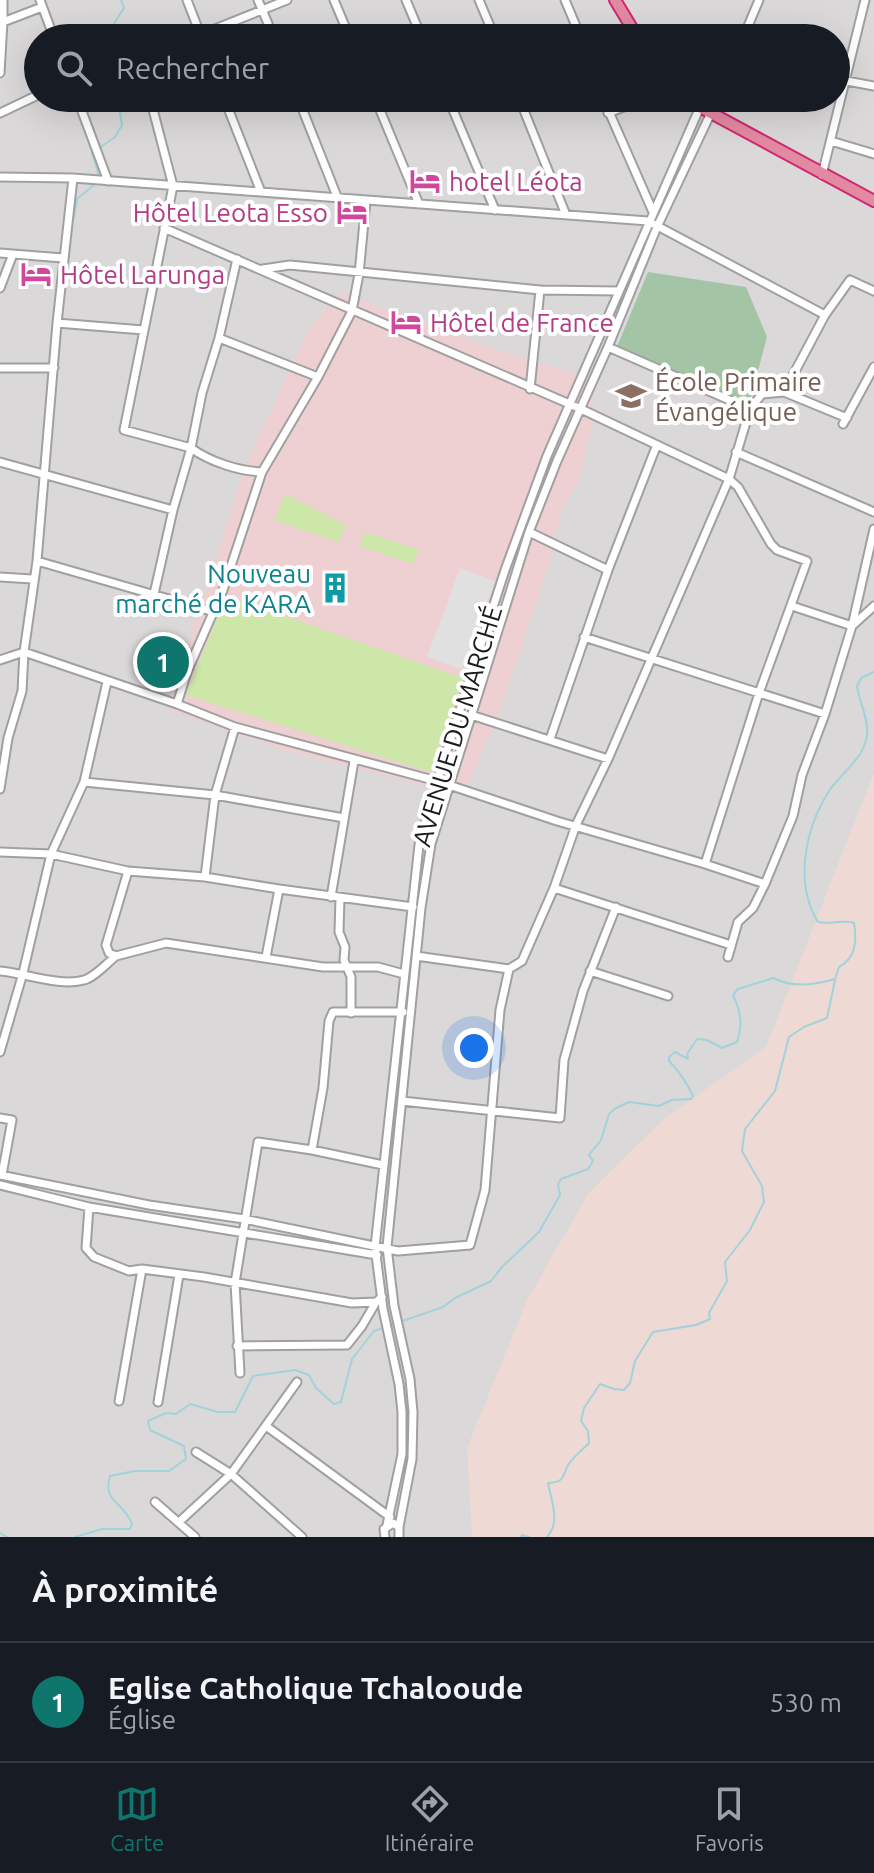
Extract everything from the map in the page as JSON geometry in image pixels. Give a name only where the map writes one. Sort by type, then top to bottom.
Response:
[{"type":"highway","points":[[615,0],[629,24]]},
{"type":"highway","points":[[712,113],[874,201]]},
{"type":"street","points":[[0,73],[3,0]]},
{"type":"street","points":[[187,0],[194,24]]},
{"type":"street","points":[[222,24],[260,4],[287,0]]},
{"type":"street","points":[[334,0],[344,24]]},
{"type":"street","points":[[406,0],[416,24]]},
{"type":"street","points":[[479,0],[489,24]]},
{"type":"street","points":[[565,0],[575,24]]},
{"type":"street","points":[[749,24],[759,0]]},
{"type":"street","points":[[850,49],[866,0],[874,1]]},
{"type":"street","points":[[3,22],[41,4],[49,24]]},
{"type":"street","points":[[260,4],[268,24]]},
{"type":"street","points":[[850,81],[874,86]]},
{"type":"street","points":[[0,113],[24,102]]},
{"type":"street","points":[[82,112],[108,181]]},
{"type":"street","points":[[154,112],[173,186],[124,430],[191,448],[202,456],[253,472],[262,472]]},
{"type":"street","points":[[230,112],[261,192]]},
{"type":"street","points":[[304,112],[338,199]]},
{"type":"street","points":[[381,112],[419,204]]},
{"type":"street","points":[[454,112],[495,210]]},
{"type":"street","points":[[525,112],[566,215]]},
{"type":"street","name":"AVENUE DU MARCHÉ","points":[[384,1536],[402,1454],[402,1412],[399,1384],[379,1300],[376,1251],[419,845],[505,570],[547,456],[698,112]]},
{"type":"street","points":[[822,175],[835,112]]},
{"type":"street","points":[[608,113],[653,212]]},
{"type":"street","name":"AVENUE DU MARCHÉ","points":[[400,1534],[412,1459],[413,1412],[387,1247],[421,908],[431,844],[529,532],[657,227],[712,113]]},
{"type":"street","points":[[831,141],[874,154]]},
{"type":"street","points":[[0,177],[73,178],[648,221],[825,315]]},
{"type":"street","points":[[0,784],[8,738],[22,691],[46,474],[57,323],[73,178]]},
{"type":"street","points":[[177,704],[187,672],[214,612],[262,472],[318,377],[352,311],[366,201]]},
{"type":"street","points":[[164,228],[581,409],[729,479],[738,487],[771,544],[777,550],[807,561],[759,693],[705,864]]},
{"type":"street","points":[[0,253],[63,258]]},
{"type":"street","points":[[0,288],[13,254]]},
{"type":"street","points":[[154,594],[237,259]]},
{"type":"street","points":[[261,269],[290,265],[540,290],[619,291]]},
{"type":"street","points":[[784,392],[825,315],[850,280],[874,291]]},
{"type":"street","points":[[530,389],[540,290]]},
{"type":"street","points":[[57,323],[143,330]]},
{"type":"street","points":[[219,338],[318,377]]},
{"type":"street","points":[[608,347],[750,409]]},
{"type":"street","points":[[416,956],[509,969],[522,961],[554,888],[576,825],[608,759],[729,479],[750,409],[762,394],[784,392],[845,421],[874,367]]},
{"type":"street","points":[[0,368],[54,368]]},
{"type":"street","points":[[550,739],[608,570],[656,447]]},
{"type":"street","points":[[736,452],[874,512]]},
{"type":"street","points":[[547,456],[557,461]]},
{"type":"street","points":[[0,462],[173,510]]},
{"type":"street","points":[[728,957],[738,922],[753,908],[793,816],[802,775],[852,626],[874,529]]},
{"type":"street","points":[[529,532],[608,570]]},
{"type":"street","points":[[37,561],[214,612]]},
{"type":"street","points":[[505,570],[516,574]]},
{"type":"street","points":[[0,577],[32,579]]},
{"type":"street","points":[[792,606],[852,626]]},
{"type":"street","points":[[852,626],[874,606]]},
{"type":"street","points":[[584,637],[825,714]]},
{"type":"street","points":[[0,660],[24,652],[235,727],[437,781],[765,884]]},
{"type":"street","points":[[0,1052],[23,973],[51,854],[84,782],[107,682]]},
{"type":"street","points":[[471,715],[608,759]]},
{"type":"street","points":[[205,877],[215,795],[235,727]]},
{"type":"street","points":[[351,1013],[351,977],[344,960],[345,947],[339,932],[336,897],[344,818],[354,761]]},
{"type":"street","points":[[84,782],[215,795],[344,818]]},
{"type":"street","points":[[0,852],[51,854],[128,871],[205,877],[421,908]]},
{"type":"street","points":[[116,956],[109,953],[106,945],[128,871]]},
{"type":"street","points":[[554,888],[731,945]]},
{"type":"street","points":[[266,957],[279,889]]},
{"type":"street","points":[[402,1101],[560,1118],[564,1060],[590,971],[616,907]]},
{"type":"street","points":[[0,971],[50,980],[85,980],[116,956],[166,943],[323,967],[378,967],[404,974]]},
{"type":"street","points":[[0,1185],[89,1207],[376,1251],[387,1247],[398,1251],[470,1245],[485,1190],[500,1010],[509,969]]},
{"type":"street","points":[[590,971],[668,996]]},
{"type":"street","points":[[312,1150],[323,1088],[329,1021],[333,1012],[410,1013]]},
{"type":"street","points":[[0,1118],[12,1120],[1,1175],[149,1205],[244,1219],[376,1251]]},
{"type":"street","points":[[240,1373],[235,1283],[258,1142],[383,1165]]},
{"type":"street","points":[[89,1207],[86,1248],[94,1257],[129,1271],[142,1269],[352,1303],[379,1300]]},
{"type":"street","points":[[119,1401],[142,1269]]},
{"type":"street","points":[[158,1402],[179,1275]]},
{"type":"street","points":[[237,1346],[347,1345],[379,1300]]},
{"type":"street","points":[[179,1522],[231,1474],[297,1382]]},
{"type":"street","points":[[266,1426],[393,1523],[400,1534]]},
{"type":"street","points":[[196,1452],[231,1474],[302,1537]]},
{"type":"street","points":[[155,1502],[195,1537]]},
{"type":"shaded area","points":[[0,0],[874,0],[874,1537],[0,1537]]},
{"type":"shaded area","name":"Nouveau marché de KARA","points":[[342,293],[518,357],[590,377],[594,418],[579,481],[561,512],[547,571],[505,697],[464,796],[283,750],[167,709],[247,462],[310,326]]},
{"type":"shaded area","points":[[460,568],[495,581],[462,669],[427,657]]},
{"type":"shaded area","points":[[874,773],[874,1537],[472,1537],[467,1448],[526,1302],[588,1194],[664,1119],[766,1047]]},
{"type":"green space","points":[[648,272],[746,287],[767,337],[749,404],[616,349]]},
{"type":"green space","points":[[285,494],[346,525],[339,542],[274,520]]},
{"type":"green space","points":[[365,532],[419,550],[413,564],[360,546]]},
{"type":"green space","points":[[226,596],[463,678],[430,772],[186,695]]},
{"type":"waterway","points":[[115,24],[124,8],[121,0]]},
{"type":"waterway","points":[[97,178],[92,153],[115,137],[122,125],[120,112]]},
{"type":"waterway","points":[[74,218],[77,199],[95,184]]},
{"type":"waterway","points":[[75,1537],[102,1529],[130,1529],[132,1524],[128,1516],[109,1492],[110,1476],[135,1471],[169,1471],[186,1459],[184,1446],[150,1430],[148,1421],[166,1413],[176,1414],[190,1404],[218,1412],[235,1412],[253,1376],[295,1370],[309,1375],[316,1388],[334,1404],[341,1402],[352,1359],[374,1331],[443,1307],[491,1281],[539,1232],[560,1195],[558,1184],[561,1179],[588,1169],[593,1161],[589,1155],[601,1140],[609,1114],[629,1102],[659,1106],[672,1100],[691,1099],[693,1096],[669,1057],[675,1052],[688,1059],[687,1054],[697,1039],[707,1040],[722,1048],[737,1042],[740,1018],[733,995],[738,989],[773,978],[804,984],[835,979],[839,967],[849,959],[854,948],[854,923],[818,922],[806,890],[806,856],[821,806],[865,744],[867,723],[857,686],[861,678],[874,672]]},
{"type":"waterway","points":[[547,1537],[554,1518],[548,1483],[561,1479],[570,1462],[589,1443],[588,1431],[581,1421],[584,1408],[600,1384],[624,1390],[630,1383],[635,1361],[653,1332],[696,1325],[710,1319],[709,1313],[727,1281],[725,1262],[750,1230],[764,1202],[762,1186],[742,1151],[745,1129],[775,1091],[789,1037],[827,1018],[835,980]]},
{"type":"waterway","points":[[0,1533],[7,1537]]},
{"type":"waterway","points":[[521,1537],[529,1537]]},
{"type":"place","name":"hotel Léota","points":[[425,181]]},
{"type":"place","name":"Hôtel Leota Esso","points":[[352,212]]},
{"type":"place","name":"Hôtel Larunga","points":[[36,274]]},
{"type":"place","name":"Hôtel de France","points":[[406,322]]},
{"type":"place","name":"École Primaire Évangélique","points":[[631,396]]},
{"type":"place","name":"Nouveau marché de KARA","points":[[335,588]]},
{"type":"place","name":"Eglise Catholique Tchalooude","points":[[163,662]]}]
